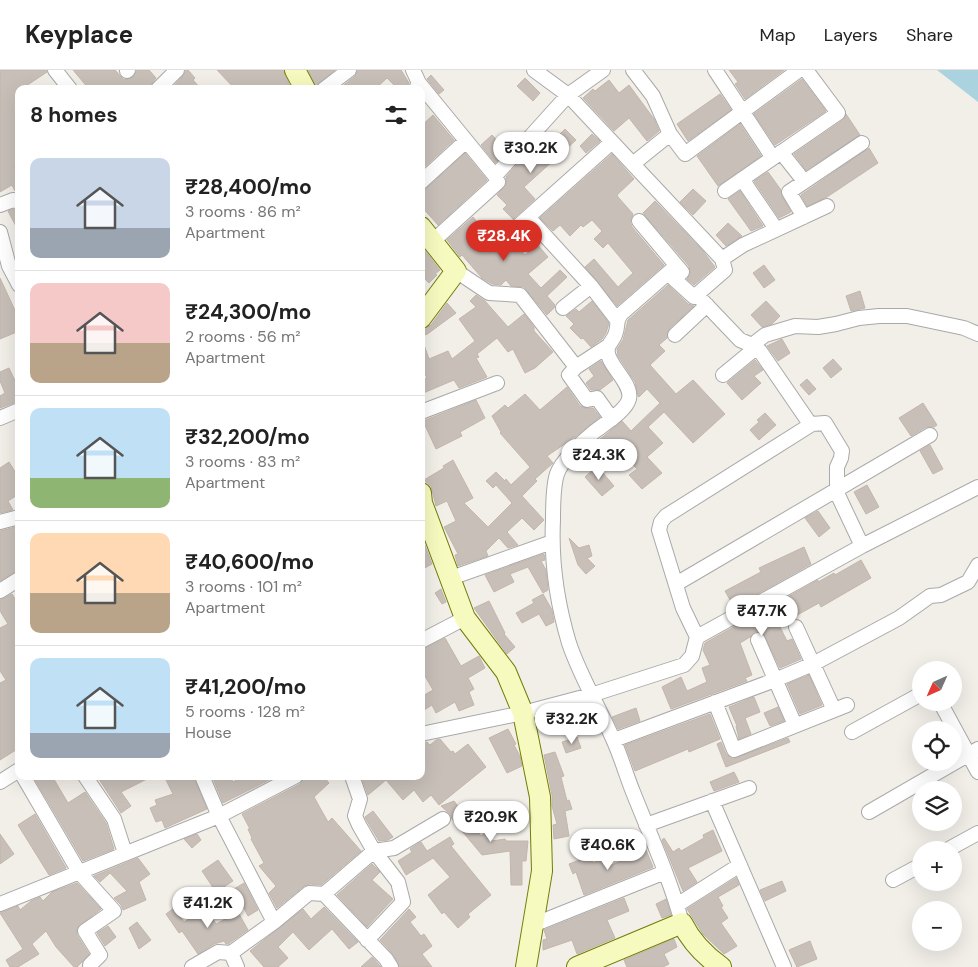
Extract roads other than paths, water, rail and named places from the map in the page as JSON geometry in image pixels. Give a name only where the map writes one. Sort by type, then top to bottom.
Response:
[{"type":"street","points":[[55,70],[67,85]]},
{"type":"street","points":[[162,85],[177,70]]},
{"type":"street","points":[[329,85],[349,70]]},
{"type":"street","points":[[413,70],[418,85]]},
{"type":"street","points":[[534,70],[568,95],[634,163],[722,259],[725,270],[675,335]]},
{"type":"street","points":[[495,176],[568,95],[603,70]]},
{"type":"street","points":[[633,70],[653,96],[670,134],[685,154],[799,70]]},
{"type":"street","points":[[715,70],[742,111],[777,155],[804,182]]},
{"type":"street","points":[[725,191],[838,113],[806,70]]},
{"type":"street","points":[[425,94],[466,141],[498,182],[427,234],[456,271],[489,293],[520,296],[576,367]]},
{"type":"street","points":[[634,163],[670,134]]},
{"type":"street","points":[[425,178],[466,141]]},
{"type":"street","points":[[508,235],[612,142]]},
{"type":"street","points":[[804,217],[789,192],[862,143]]},
{"type":"street","points":[[742,179],[776,229]]},
{"type":"street","points":[[0,205],[15,200]]},
{"type":"street","points":[[722,259],[744,245],[827,206]]},
{"type":"street","points":[[528,217],[591,286],[617,320]]},
{"type":"street","points":[[639,222],[682,272],[674,279],[694,298],[702,300],[740,340],[754,346],[812,424]]},
{"type":"street","points":[[0,232],[3,253],[15,277]]},
{"type":"street","points":[[612,419],[597,398],[587,400],[570,375],[576,367],[608,346],[616,334],[617,320],[621,314],[676,266]]},
{"type":"street","points":[[425,313],[456,271]]},
{"type":"street","points":[[563,308],[591,286]]},
{"type":"street","points":[[723,375],[765,335],[795,326],[818,327],[859,318],[907,316],[964,328],[978,334]]},
{"type":"street","points":[[608,346],[610,359],[620,372],[629,398],[626,405],[612,419],[593,433],[564,462],[557,475],[552,542],[562,611],[570,644],[591,694],[614,740],[688,935],[701,950],[721,967]]},
{"type":"street","points":[[425,410],[497,383]]},
{"type":"street","points":[[0,418],[15,412]]},
{"type":"street","points":[[425,733],[522,713],[684,666],[692,656],[697,637],[683,608],[660,530],[661,522],[666,516],[812,424],[825,423],[842,451],[837,467],[837,493],[862,546]]},
{"type":"street","points":[[676,584],[930,435]]},
{"type":"street","points":[[697,637],[862,546],[978,487]]},
{"type":"street","points":[[425,511],[465,618],[506,672],[522,713],[540,797],[542,871],[526,967]]},
{"type":"street","points":[[0,522],[15,518]]},
{"type":"street","points":[[451,578],[552,542]]},
{"type":"street","points":[[614,740],[813,664],[899,618],[930,596],[951,592],[968,582],[978,565]]},
{"type":"street","points":[[0,591],[15,582]]},
{"type":"street","points":[[425,639],[465,618]]},
{"type":"street","points":[[716,702],[734,750],[840,708],[813,664],[796,627]]},
{"type":"street","points":[[758,640],[795,725]]},
{"type":"street","points":[[852,732],[912,699]]},
{"type":"street","points":[[946,711],[973,752],[978,772]]},
{"type":"street","points":[[869,812],[973,752]]},
{"type":"street","points":[[0,782],[15,773]]},
{"type":"street","points":[[25,780],[79,872],[114,911],[85,931],[100,955],[90,965]]},
{"type":"street","points":[[88,780],[114,819],[125,854]]},
{"type":"street","points":[[204,780],[219,816],[274,922]]},
{"type":"street","points":[[0,904],[219,816],[277,780]]},
{"type":"street","points":[[353,780],[360,798],[355,816],[358,825],[374,851],[398,882],[403,902],[367,940]]},
{"type":"street","points":[[646,825],[749,788]]},
{"type":"street","points":[[712,801],[784,967]]},
{"type":"street","points":[[324,894],[374,851],[394,848],[442,819]]},
{"type":"street","points":[[962,842],[978,833]]},
{"type":"street","points":[[577,967],[679,914],[740,865]]},
{"type":"street","points":[[893,880],[912,870]]},
{"type":"street","points":[[533,925],[665,872]]},
{"type":"street","points":[[192,967],[218,952],[231,952],[274,922],[309,893],[324,894],[391,967]]},
{"type":"street","points":[[231,952],[237,967]]},
{"type":"water","points":[[937,70],[978,70],[978,102]]}]
